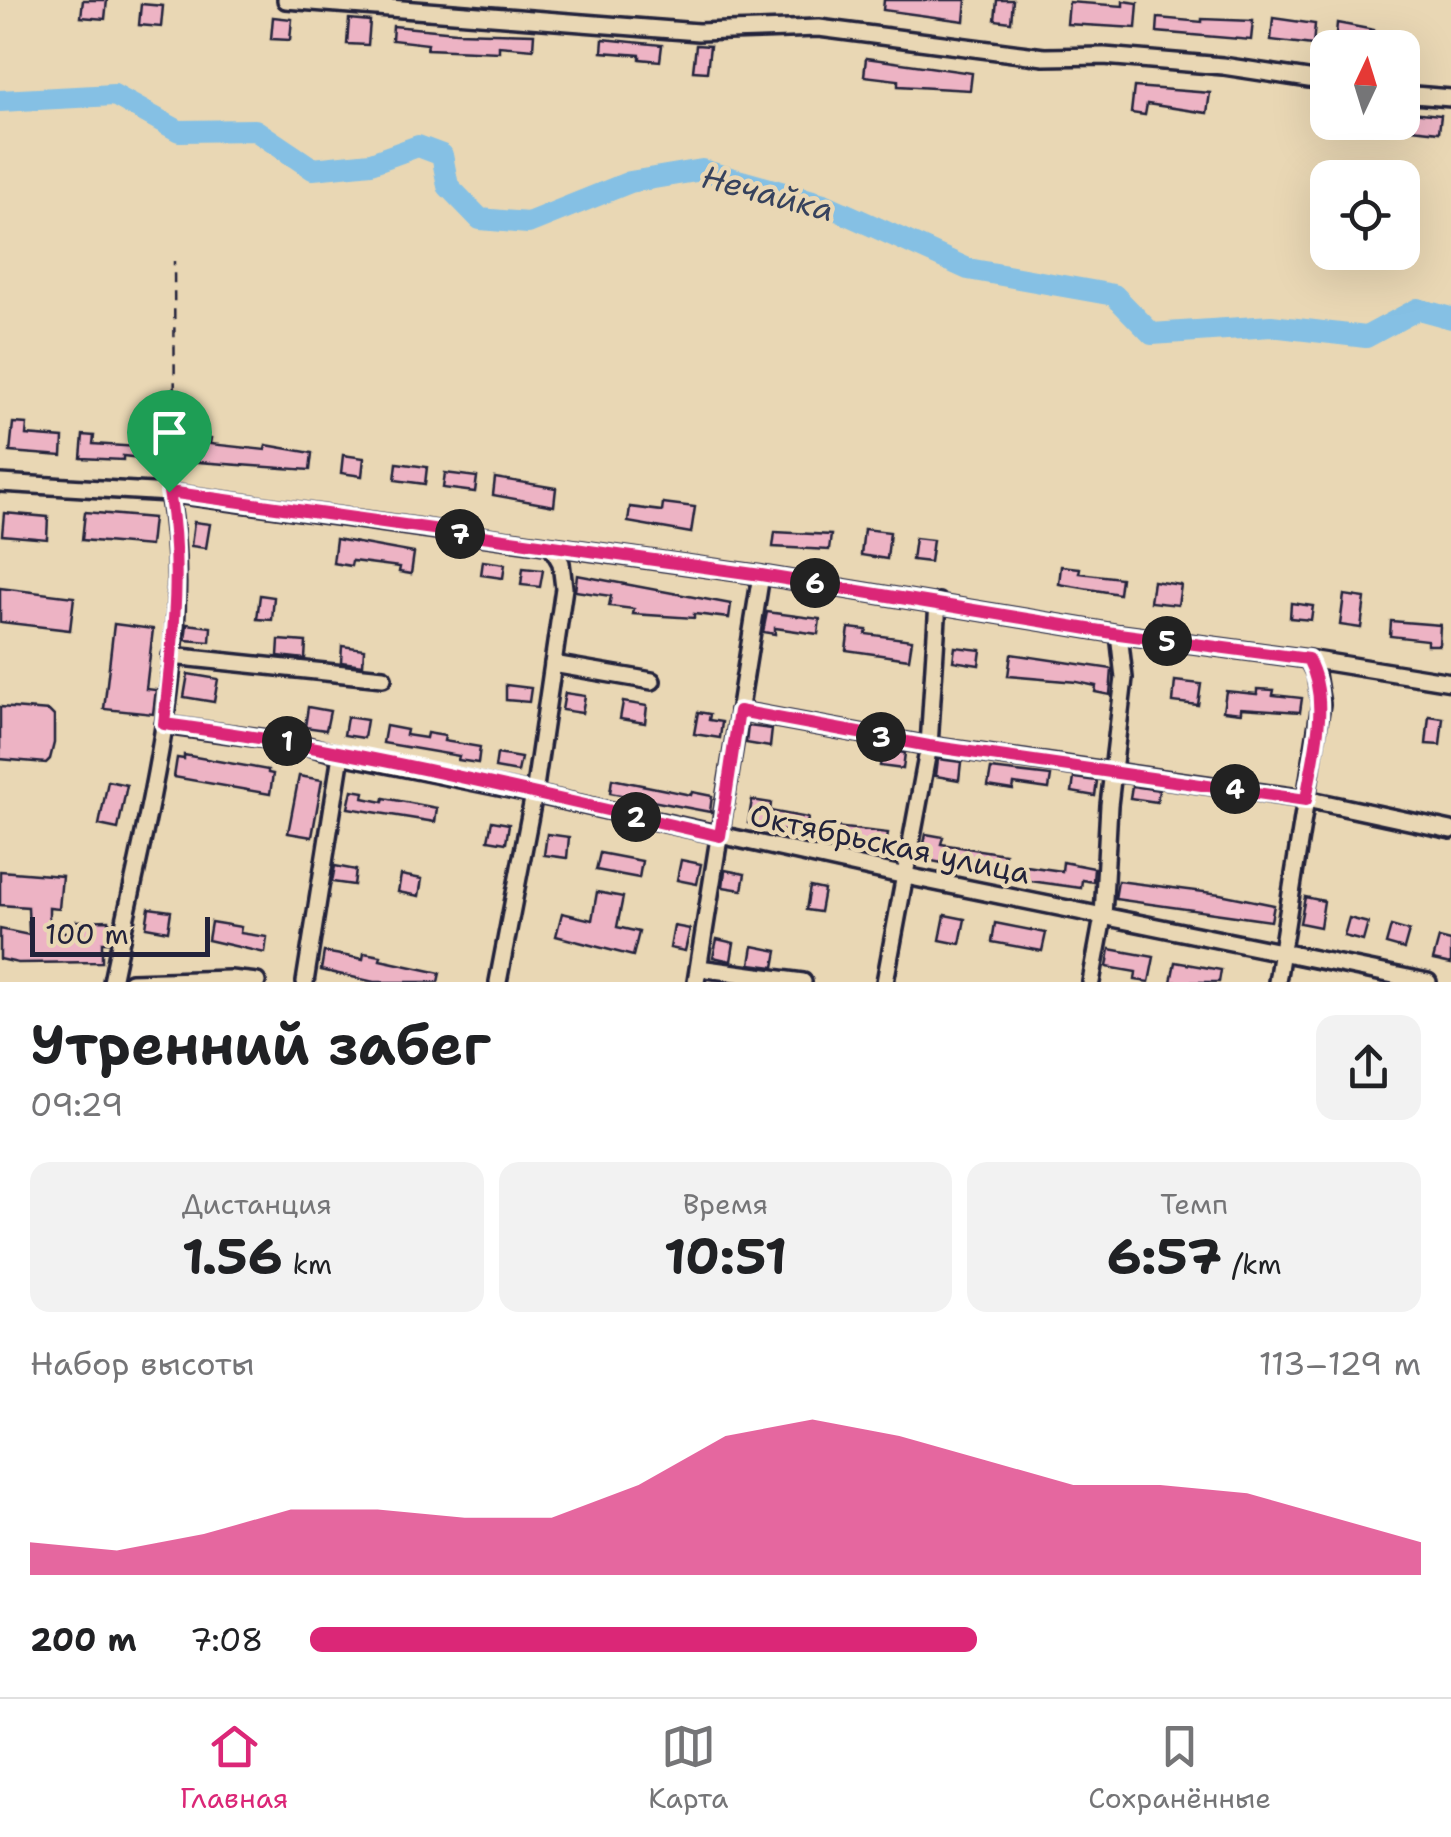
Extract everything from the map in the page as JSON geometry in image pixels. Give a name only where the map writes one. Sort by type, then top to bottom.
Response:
[{"type":"street","points":[[286,0],[698,32],[819,28],[991,52],[1223,66],[1310,79]]},
{"type":"street","points":[[1420,95],[1451,98]]},
{"type":"street","points":[[0,483],[169,492],[761,575],[1119,634],[1451,682]]},
{"type":"street","points":[[112,982],[164,724],[176,597],[177,536],[169,492]]},
{"type":"street","points":[[498,982],[534,794],[564,588],[561,563],[552,548]]},
{"type":"street","points":[[761,575],[698,975],[803,982]]},
{"type":"street","points":[[885,982],[929,746],[938,602]]},
{"type":"street","points":[[1091,982],[1103,917],[1124,678],[1119,634]]},
{"type":"street","points":[[171,656],[383,678]]},
{"type":"street","points":[[1277,982],[1321,704],[1316,674],[1308,659]]},
{"type":"street","points":[[553,664],[652,681]]},
{"type":"street","points":[[739,711],[929,746],[1306,800],[1451,830]]},
{"type":"street","name":"Октябрьская улица","points":[[164,724],[297,743],[341,756],[906,876],[1428,982]]},
{"type":"street","points":[[305,982],[341,756]]},
{"type":"street","points":[[131,982],[257,982]]},
{"type":"path","points":[[169,492],[175,438],[174,261]]},
{"type":"building","points":[[83,0],[107,0],[105,19],[81,17]]},
{"type":"building","points":[[884,0],[966,0],[964,21],[883,10]]},
{"type":"building","points":[[997,0],[1013,0],[1011,22],[995,20]]},
{"type":"building","points":[[1123,1],[1138,3],[1136,28],[1067,24],[1069,2],[1123,6]]},
{"type":"building","points":[[141,4],[163,6],[161,27],[139,25]]},
{"type":"building","points":[[273,17],[292,19],[290,40],[271,39]]},
{"type":"building","points":[[1158,18],[1253,21],[1251,40],[1157,32]]},
{"type":"building","points":[[1273,18],[1315,24],[1314,30],[1310,30],[1310,45],[1271,40]]},
{"type":"building","points":[[349,19],[370,21],[368,45],[347,44]]},
{"type":"building","points":[[1337,23],[1374,30],[1336,30]]},
{"type":"building","points":[[393,26],[534,34],[533,49],[427,49],[428,44],[392,40]]},
{"type":"building","points":[[603,39],[662,45],[660,61],[602,52]]},
{"type":"building","points":[[696,45],[710,46],[707,72],[693,71]]},
{"type":"building","points":[[866,58],[972,73],[970,90],[898,86],[898,80],[864,76]]},
{"type":"building","points":[[1134,87],[1210,93],[1207,113],[1147,104],[1145,115],[1131,113]]},
{"type":"building","points":[[1420,113],[1441,115],[1439,132],[1420,130]]},
{"type":"building","points":[[151,400],[167,400],[166,428],[161,428],[157,460],[123,456],[123,460],[81,458],[83,435],[94,436],[93,444],[138,447],[139,440],[151,441]]},
{"type":"building","points":[[13,423],[27,424],[26,435],[63,438],[62,456],[10,452]]},
{"type":"building","points":[[188,435],[211,438],[210,444],[265,450],[266,445],[312,453],[310,470],[185,461]]},
{"type":"building","points":[[343,455],[364,458],[362,476],[341,473]]},
{"type":"building","points":[[397,463],[427,467],[425,484],[395,480]]},
{"type":"building","points":[[445,473],[477,477],[475,492],[443,488]]},
{"type":"building","points":[[495,478],[556,488],[554,506],[493,495]]},
{"type":"building","points":[[663,503],[695,507],[691,533],[628,522],[630,507],[662,511]]},
{"type":"building","points":[[85,512],[153,518],[150,546],[82,540]]},
{"type":"building","points":[[4,513],[48,517],[47,539],[2,535]]},
{"type":"building","points":[[194,522],[210,524],[206,548],[191,546]]},
{"type":"building","points":[[864,529],[890,532],[887,559],[861,555]]},
{"type":"building","points":[[775,532],[831,535],[829,550],[773,547]]},
{"type":"building","points":[[915,538],[933,540],[930,562],[912,560]]},
{"type":"building","points":[[336,539],[414,553],[411,574],[399,572],[400,567],[352,561],[351,566],[333,563]]},
{"type":"building","points":[[483,561],[505,564],[503,578],[481,575]]},
{"type":"building","points":[[1061,566],[1080,568],[1079,573],[1121,578],[1119,594],[1059,584]]},
{"type":"building","points":[[523,568],[543,570],[540,587],[521,585]]},
{"type":"building","points":[[577,575],[731,604],[729,618],[633,614],[634,609],[609,606],[611,596],[575,591]]},
{"type":"building","points":[[1153,581],[1181,585],[1178,605],[1150,602]]},
{"type":"building","points":[[0,588],[74,597],[70,630],[0,622]]},
{"type":"building","points":[[260,595],[274,597],[272,620],[257,619]]},
{"type":"building","points":[[1344,595],[1365,598],[1361,628],[1340,625]]},
{"type":"building","points":[[1291,603],[1313,606],[1311,620],[1290,618]]},
{"type":"building","points":[[767,612],[820,619],[818,634],[775,628],[775,634],[763,632]]},
{"type":"building","points":[[1391,621],[1440,625],[1439,645],[1390,636]]},
{"type":"building","points":[[114,624],[153,629],[146,689],[156,690],[153,714],[104,709]]},
{"type":"building","points":[[187,624],[211,627],[210,642],[185,640]]},
{"type":"building","points":[[849,628],[912,640],[909,659],[846,650]]},
{"type":"building","points":[[279,640],[306,642],[305,659],[278,656]]},
{"type":"building","points":[[342,646],[364,649],[363,665],[341,662]]},
{"type":"building","points":[[955,647],[981,650],[979,665],[953,661]]},
{"type":"building","points":[[1011,654],[1112,669],[1110,695],[1095,692],[1096,686],[1077,682],[1008,676]]},
{"type":"building","points":[[188,674],[218,679],[214,702],[184,697]]},
{"type":"building","points":[[1175,681],[1201,684],[1198,705],[1173,702]]},
{"type":"building","points":[[506,685],[531,688],[529,702],[506,700]]},
{"type":"building","points":[[1257,689],[1302,698],[1300,712],[1241,708],[1241,713],[1223,711],[1226,691],[1257,694]]},
{"type":"building","points":[[565,693],[585,696],[582,713],[562,710]]},
{"type":"building","points":[[623,702],[647,706],[645,723],[620,719]]},
{"type":"building","points":[[0,707],[49,711],[54,716],[54,743],[46,763],[0,759]]},
{"type":"building","points":[[308,707],[330,711],[326,730],[305,727]]},
{"type":"building","points":[[698,712],[710,714],[709,720],[722,722],[720,738],[694,734]]},
{"type":"building","points":[[1429,716],[1443,718],[1440,745],[1426,744]]},
{"type":"building","points":[[347,717],[367,720],[364,738],[344,735]]},
{"type":"building","points":[[386,726],[407,730],[406,735],[426,738],[427,733],[445,736],[444,741],[480,747],[478,763],[383,743]]},
{"type":"building","points":[[748,726],[772,729],[770,747],[746,743]]},
{"type":"building","points":[[882,750],[905,753],[903,769],[880,766]]},
{"type":"building","points":[[497,754],[521,758],[518,772],[495,768]]},
{"type":"building","points":[[184,755],[268,770],[273,774],[270,794],[174,777],[177,758],[184,759]]},
{"type":"building","points":[[938,759],[961,762],[959,780],[936,776]]},
{"type":"building","points":[[991,769],[1051,776],[1049,789],[1014,784],[1013,790],[988,786]]},
{"type":"building","points":[[299,776],[322,780],[312,837],[288,833]]},
{"type":"building","points":[[1074,778],[1097,781],[1095,796],[1072,792]]},
{"type":"building","points":[[612,779],[712,796],[710,812],[610,793]]},
{"type":"building","points":[[108,781],[127,785],[118,829],[99,825]]},
{"type":"building","points":[[1132,786],[1159,790],[1157,802],[1130,798]]},
{"type":"building","points":[[352,790],[364,792],[363,798],[437,808],[435,822],[348,808]]},
{"type":"building","points":[[752,800],[771,803],[770,811],[808,818],[805,836],[748,823]]},
{"type":"building","points":[[492,821],[509,824],[506,843],[488,840]]},
{"type":"building","points":[[826,826],[888,833],[885,850],[824,839]]},
{"type":"building","points":[[547,834],[569,837],[567,858],[544,855]]},
{"type":"building","points":[[926,834],[943,837],[941,844],[1005,854],[1001,874],[921,859]]},
{"type":"building","points":[[600,853],[642,861],[639,878],[596,870]]},
{"type":"building","points":[[681,860],[701,864],[697,884],[677,880]]},
{"type":"building","points":[[1063,862],[1094,868],[1093,882],[1082,880],[1081,888],[1023,880],[1026,866],[1062,871]]},
{"type":"building","points":[[335,866],[356,870],[354,885],[332,882]]},
{"type":"building","points":[[725,870],[745,874],[742,890],[723,887]]},
{"type":"building","points":[[0,871],[62,876],[59,909],[49,908],[49,932],[76,932],[76,921],[109,920],[109,942],[102,942],[102,962],[18,963],[0,959],[0,929],[29,935],[28,907],[0,905]]},
{"type":"building","points":[[401,875],[422,879],[419,896],[398,892]]},
{"type":"building","points":[[1118,881],[1274,905],[1271,921],[1115,899]]},
{"type":"building","points":[[810,887],[824,890],[820,912],[806,910]]},
{"type":"building","points":[[597,892],[623,897],[617,927],[639,932],[633,956],[556,936],[562,913],[592,920]]},
{"type":"building","points":[[1305,897],[1324,901],[1320,927],[1300,923]]},
{"type":"building","points":[[149,908],[171,911],[168,931],[146,927]]},
{"type":"building","points":[[945,915],[965,919],[960,944],[940,940]]},
{"type":"building","points":[[1349,918],[1368,923],[1363,941],[1344,936]]},
{"type":"building","points":[[211,922],[241,927],[240,933],[267,937],[265,953],[208,940]]},
{"type":"building","points":[[995,923],[1046,933],[1042,951],[992,942]]},
{"type":"building","points":[[674,926],[690,929],[685,951],[670,948]]},
{"type":"building","points":[[1391,926],[1409,931],[1404,949],[1386,944]]},
{"type":"building","points":[[1439,938],[1451,941],[1451,964],[1433,960]]},
{"type":"building","points":[[717,939],[734,943],[731,961],[713,957]]},
{"type":"building","points":[[753,946],[777,951],[774,967],[750,964]]},
{"type":"building","points":[[1110,949],[1154,957],[1149,982],[1135,980],[1136,972],[1107,967]]},
{"type":"building","points":[[324,952],[363,959],[364,953],[381,956],[380,960],[440,973],[438,982],[374,982],[321,970]]},
{"type":"building","points":[[1175,962],[1221,970],[1219,982],[1171,982]]},
{"type":"waterway","name":"Нечайка","points":[[0,101],[114,95],[179,131],[255,130],[313,169],[371,163],[418,146],[442,155],[448,186],[480,219],[528,223],[630,182],[702,170],[824,204],[968,269],[1114,295],[1152,334],[1271,326],[1366,337],[1418,309],[1451,318]]},
{"type":"route","points":[[169,492],[761,575],[1119,634],[1308,659],[1316,674],[1321,704],[1306,800],[929,746],[739,711],[720,836],[341,756],[297,743],[164,724],[176,597],[177,536],[169,492]]}]
